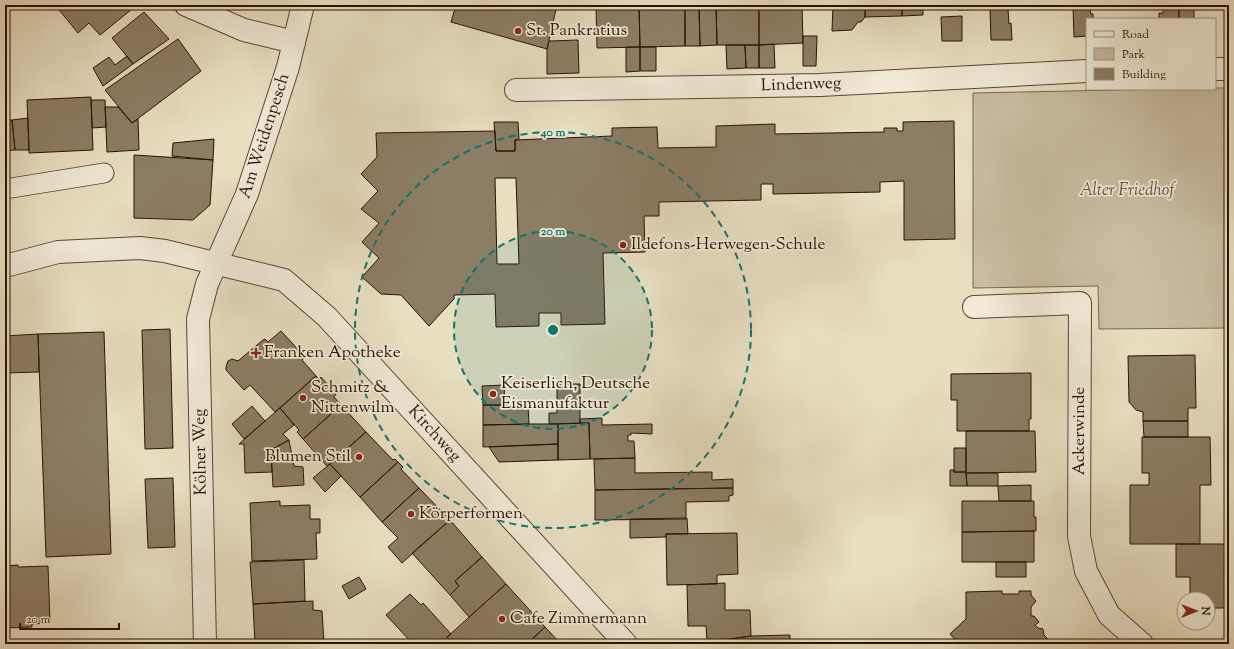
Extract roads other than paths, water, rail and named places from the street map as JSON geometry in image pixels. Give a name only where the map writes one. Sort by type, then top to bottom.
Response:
[{"type":"street","points":[[186,5],[244,30],[294,42]]},
{"type":"street","name":"Am Weidenpesch","points":[[216,263],[247,194],[288,67],[303,5]]},
{"type":"street","points":[[1216,69],[1229,69]]},
{"type":"street","name":"Lindenweg","points":[[516,90],[820,85],[1086,71]]},
{"type":"street","name":"Kirchweg","points":[[5,266],[58,252],[140,248],[165,251],[284,280],[327,317],[626,644]]},
{"type":"street","name":"Kölner Weg","points":[[205,644],[198,319],[207,284],[216,263]]},
{"type":"street","name":"Ackerwinde","points":[[974,306],[1080,303],[1079,536],[1086,571],[1109,616],[1142,644]]},
{"type":"lane","points":[[5,190],[104,173]]},
{"type":"place","name":"St. Pankratius","points":[[518,31]]},
{"type":"place","name":"Ildefons-Herwegen-Schule","points":[[623,245]]},
{"type":"place","name":"Franken Apotheke","points":[[256,353]]},
{"type":"place","name":"Keiserlich, Deutsche Eismanufaktur","points":[[493,394]]},
{"type":"place","name":"Schmitz & Nittenwilm","points":[[303,398]]},
{"type":"place","name":"Blumen Stil","points":[[359,457]]},
{"type":"place","name":"Körperformen","points":[[411,514]]},
{"type":"place","name":"Cafe Zimmermann","points":[[502,619]]},
{"type":"park label","name":"Alter Friedhof","points":[[1127,191]]}]
